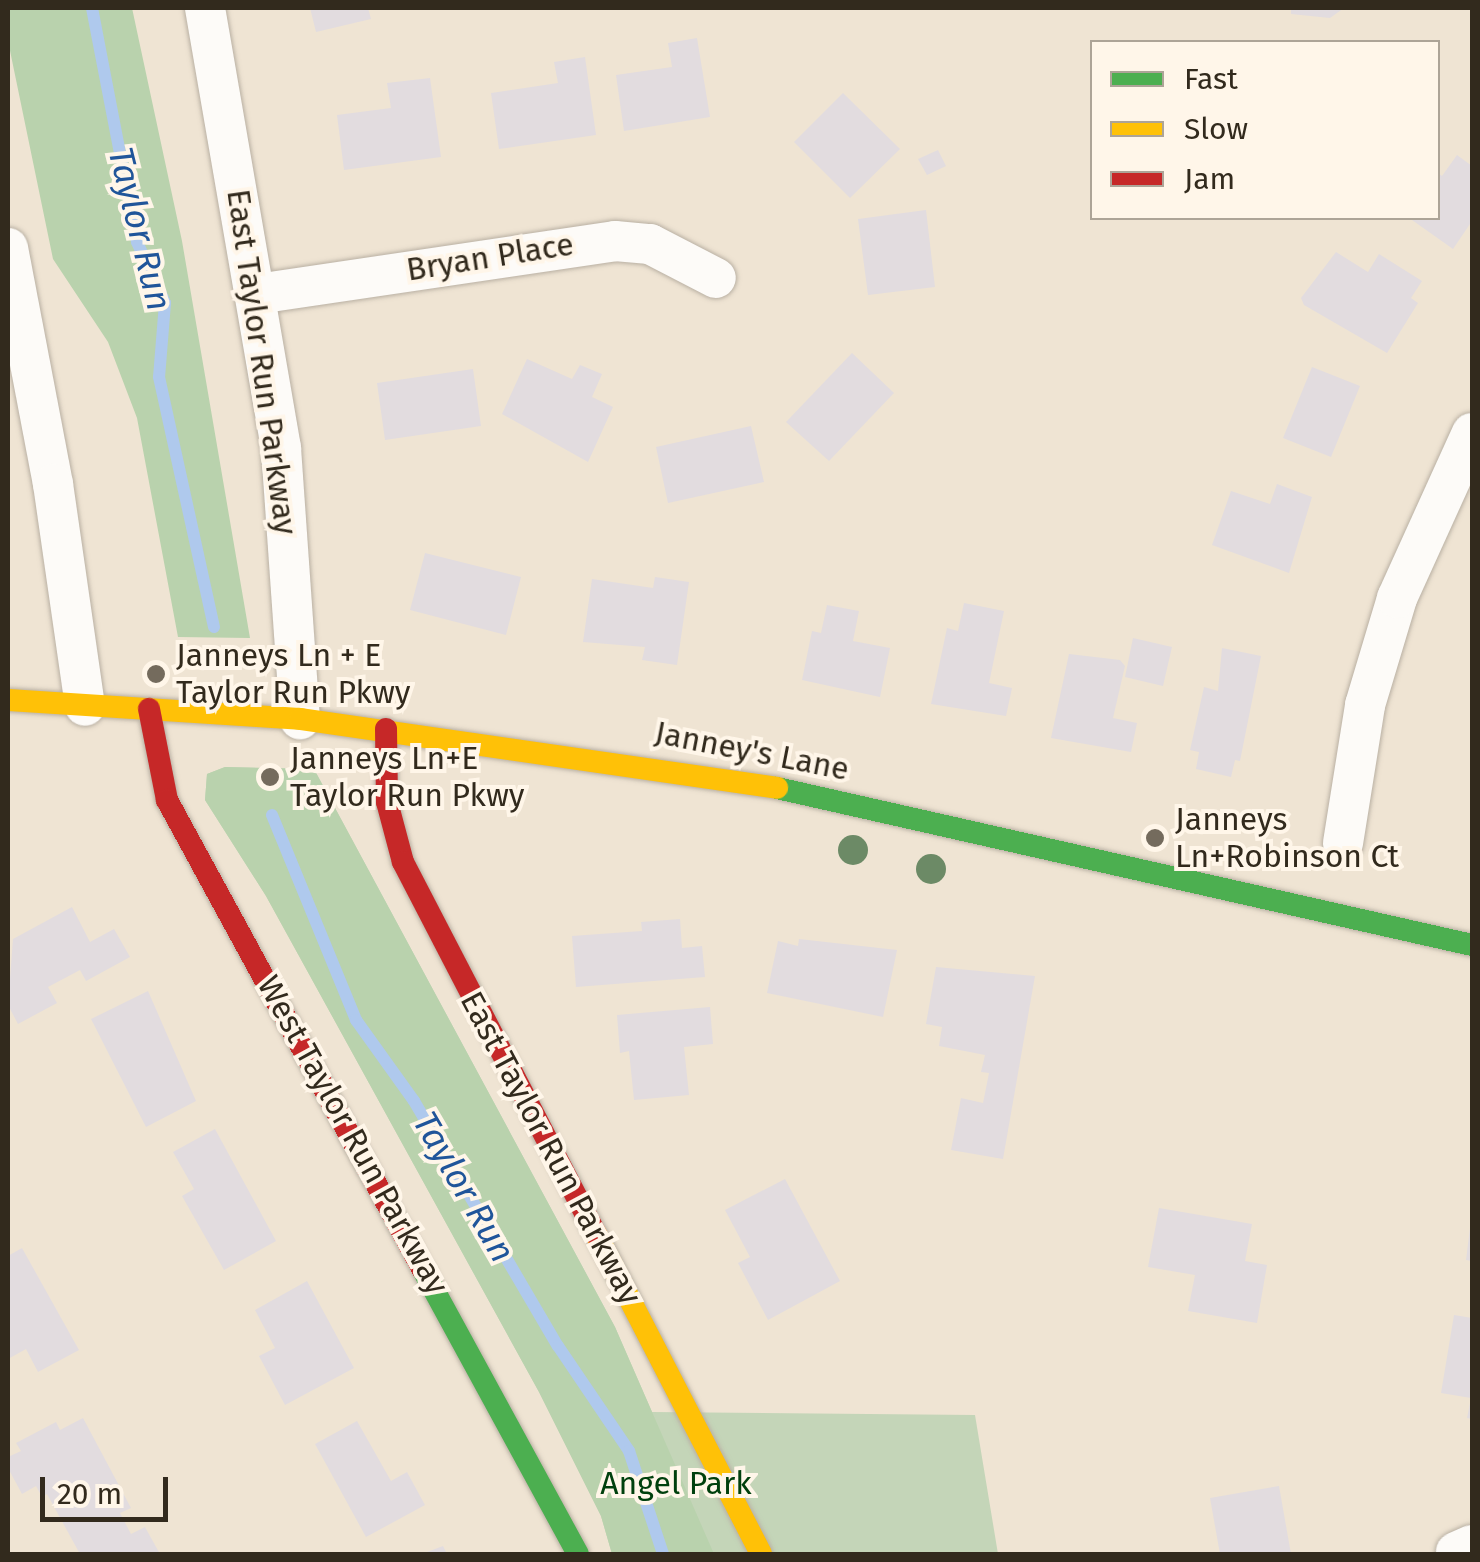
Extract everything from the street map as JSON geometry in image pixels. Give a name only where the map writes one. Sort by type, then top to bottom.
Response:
[{"type":"street","name":"East Taylor Run Parkway","points":[[204,8],[282,448],[300,720]]},
{"type":"street","name":"Bryan Place","points":[[257,294],[615,240],[650,244],[716,278]]},
{"type":"street","points":[[8,248],[53,484],[85,706]]},
{"type":"street","points":[[1343,844],[1365,705],[1397,598],[1472,433]]},
{"type":"street","name":"Janney's Lane","points":[[8,700],[300,720],[508,742],[842,800],[1472,945]]},
{"type":"street","name":"West Taylor Run Parkway","points":[[149,709],[168,800],[578,1554]]},
{"type":"street","name":"East Taylor Run Parkway","points":[[386,728],[387,802],[403,862],[761,1554]]},
{"type":"green space","points":[[8,8],[132,8],[182,241],[250,638],[178,637],[137,418],[108,342],[53,259],[8,41]]},
{"type":"green space","name":"Angel Park","points":[[225,767],[314,769],[615,1327],[652,1412],[975,1415],[998,1554],[612,1554],[601,1516],[539,1392],[266,896],[205,800],[207,774]]},
{"type":"green space","name":"Angel Park","points":[[225,767],[314,769],[615,1327],[714,1554],[612,1554],[601,1516],[539,1392],[266,896],[205,800],[207,774]]},
{"type":"building","points":[[310,8],[368,8],[371,19],[316,32]]},
{"type":"building","points":[[1291,8],[1344,8],[1330,18],[1291,14]]},
{"type":"building","points":[[697,38],[710,117],[624,131],[616,75],[672,67],[668,43]]},
{"type":"building","points":[[585,57],[596,135],[499,149],[491,93],[558,83],[554,62]]},
{"type":"building","points":[[430,78],[441,157],[344,170],[337,115],[391,108],[387,83]]},
{"type":"building","points":[[843,93],[900,149],[850,198],[794,142]]},
{"type":"building","points":[[938,150],[946,166],[927,175],[918,159]]},
{"type":"building","points":[[1457,155],[1472,166],[1472,221],[1453,249],[1412,220],[1440,220],[1442,176]]},
{"type":"building","points":[[926,210],[935,287],[868,295],[858,219]]},
{"type":"building","points":[[1336,252],[1368,272],[1379,254],[1422,281],[1411,298],[1418,303],[1387,353],[1304,305],[1301,298]]},
{"type":"building","points":[[852,353],[894,393],[829,461],[786,422]]},
{"type":"building","points":[[527,359],[572,379],[580,365],[602,374],[592,397],[613,407],[588,462],[502,414]]},
{"type":"building","points":[[1312,367],[1360,386],[1331,457],[1283,438]]},
{"type":"building","points":[[473,369],[481,426],[385,440],[377,383]]},
{"type":"building","points":[[751,426],[764,482],[668,503],[656,447]]},
{"type":"building","points":[[1277,484],[1312,497],[1289,573],[1212,545],[1231,491],[1270,504]]},
{"type":"building","points":[[425,553],[521,577],[506,635],[410,610]]},
{"type":"building","points":[[655,577],[689,582],[677,665],[642,660],[645,647],[583,642],[592,579],[653,588]]},
{"type":"building","points":[[964,603],[1004,611],[989,683],[1012,688],[1006,716],[931,704],[947,628],[958,631]]},
{"type":"building","points":[[827,605],[859,611],[853,641],[890,648],[880,697],[802,680],[812,631],[821,633]]},
{"type":"building","points":[[1133,638],[1172,647],[1163,686],[1125,677]]},
{"type":"building","points":[[1222,648],[1261,656],[1240,761],[1235,760],[1231,777],[1196,769],[1199,752],[1190,750],[1204,687],[1218,691]]},
{"type":"building","points":[[1069,654],[1120,660],[1125,666],[1113,718],[1137,723],[1131,752],[1051,738]]},
{"type":"building","points":[[72,907],[90,942],[114,929],[130,957],[86,981],[80,970],[48,987],[57,1003],[18,1024],[8,1005],[13,939]]},
{"type":"building","points":[[680,919],[682,948],[702,946],[705,977],[576,987],[572,936],[642,931],[641,922]]},
{"type":"building","points":[[799,939],[897,950],[883,1017],[767,993],[778,941],[798,946]]},
{"type":"building","points":[[936,967],[1035,976],[1003,1159],[951,1150],[961,1098],[983,1103],[989,1073],[981,1072],[985,1055],[939,1046],[942,1027],[926,1024]]},
{"type":"building","points":[[148,991],[196,1101],[146,1127],[91,1019]]},
{"type":"building","points":[[710,1007],[713,1044],[684,1047],[689,1095],[634,1100],[629,1051],[620,1053],[617,1015]]},
{"type":"building","points":[[215,1129],[276,1241],[224,1270],[182,1196],[194,1189],[173,1152]]},
{"type":"building","points":[[785,1179],[840,1281],[768,1320],[738,1263],[750,1257],[725,1210]]},
{"type":"building","points":[[1159,1208],[1252,1224],[1245,1261],[1267,1265],[1257,1323],[1188,1311],[1195,1275],[1148,1267]]},
{"type":"building","points":[[1472,1229],[1472,1261],[1466,1260]]},
{"type":"building","points":[[22,1248],[79,1350],[38,1372],[26,1349],[8,1359],[8,1256]]},
{"type":"building","points":[[307,1281],[354,1368],[285,1405],[259,1356],[275,1348],[255,1310]]},
{"type":"building","points":[[1454,1315],[1472,1318],[1472,1419],[1467,1418],[1471,1398],[1441,1393]]},
{"type":"building","points":[[83,1418],[131,1508],[120,1513],[131,1534],[145,1527],[160,1554],[80,1554],[47,1494],[42,1497],[36,1486],[22,1494],[8,1468],[8,1457],[21,1451],[16,1443],[56,1422],[60,1430]]},
{"type":"building","points":[[357,1421],[391,1481],[407,1472],[425,1505],[366,1537],[315,1444]]},
{"type":"building","points":[[1279,1486],[1291,1554],[1220,1554],[1210,1498]]},
{"type":"building","points":[[443,1546],[447,1554],[422,1554]]},
{"type":"waterway","name":"Taylor Run","points":[[92,8],[137,242],[165,303],[159,377],[214,627]]},
{"type":"waterway","name":"Taylor Run","points":[[272,815],[356,1020],[414,1101],[558,1346],[629,1451],[663,1554]]},
{"type":"traffic: fast","points":[[777,788],[1472,945]]},
{"type":"traffic: fast","points":[[422,1268],[578,1554]]},
{"type":"traffic: slow","points":[[8,700],[300,719],[777,788]]},
{"type":"traffic: slow","points":[[596,1234],[761,1554]]},
{"type":"traffic: jam","points":[[149,709],[167,800],[422,1268]]},
{"type":"traffic: jam","points":[[386,729],[387,802],[403,862],[596,1234]]},
{"type":"place","name":"Janneys Ln + E Taylor Run Pkwy","points":[[156,674]]},
{"type":"place","name":"Janneys Ln+E Taylor Run Pkwy","points":[[270,777]]},
{"type":"place","name":"Janneys Ln+Robinson Ct","points":[[1155,838]]}]
